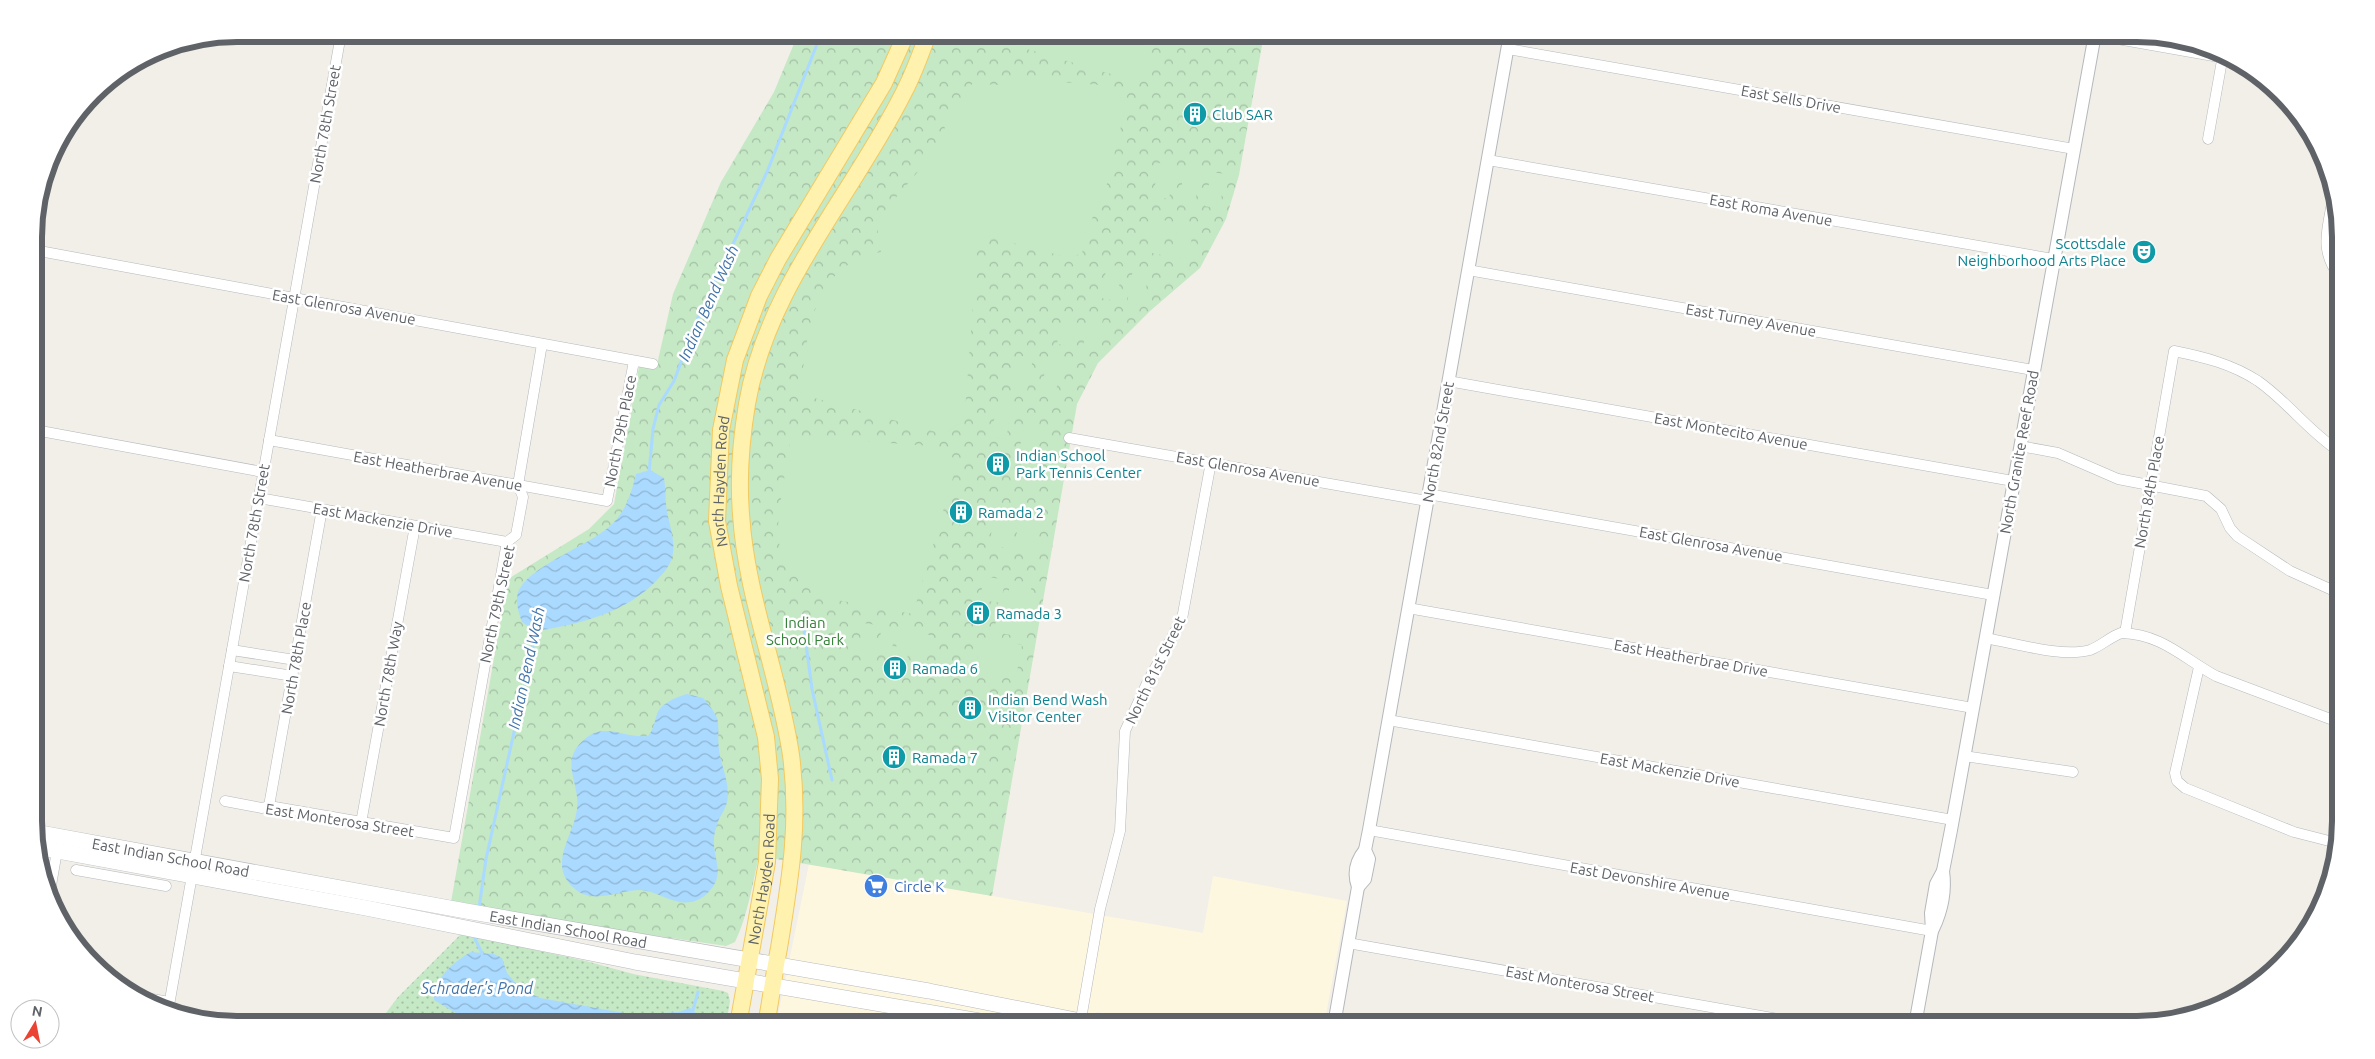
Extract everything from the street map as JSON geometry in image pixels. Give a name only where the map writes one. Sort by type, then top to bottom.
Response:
[{"type":"main road","name":"North Hayden Road","points":[[740,1016],[767,862],[770,828],[770,773],[766,737],[729,586],[717,521],[721,430],[735,360],[759,296],[778,259],[884,83],[902,42]]},
{"type":"main road","name":"North Hayden Road","points":[[768,1016],[795,848],[794,783],[786,726],[752,583],[743,535],[740,478],[748,402],[762,350],[784,295],[904,93],[925,42]]},
{"type":"main road","points":[[2156,43],[2190,50]]},
{"type":"main road","name":"East Indian School Road","points":[[43,834],[506,936],[746,982],[950,1016]]},
{"type":"main road","name":"East Indian School Road","points":[[44,849],[56,851],[84,866],[138,874],[194,868],[695,949],[958,996],[1048,1016]]},
{"type":"street","name":"North 78th Street","points":[[168,1004],[340,42]]},
{"type":"street","name":"North 82nd Street","points":[[1336,1016],[1358,887],[1355,878],[1358,858],[1365,850],[1509,42]]},
{"type":"street","name":"North Granite Reef Road","points":[[1918,1016],[1932,931],[1931,912],[1936,884],[1943,871],[1953,820],[2094,42]]},
{"type":"street","name":"East Sells Drive","points":[[1508,49],[2074,149]]},
{"type":"street","points":[[2208,139],[2224,63]]},
{"type":"street","name":"East Roma Avenue","points":[[1488,160],[2053,259]]},
{"type":"street","points":[[2331,211],[2326,238],[2326,253],[2332,267]]},
{"type":"street","name":"East Glenrosa Avenue","points":[[42,251],[654,364]]},
{"type":"street","name":"East Turney Avenue","points":[[1468,270],[2033,370]]},
{"type":"street","name":"North 79th Street","points":[[454,838],[507,542],[516,535],[523,497],[518,484],[542,344]]},
{"type":"street","name":"North 84th Place","points":[[2125,633],[2174,351],[2206,358],[2229,366],[2258,382],[2310,430],[2332,446]]},
{"type":"street","name":"North 79th Place","points":[[607,501],[634,361]]},
{"type":"street","name":"East Montecito Avenue","points":[[1448,381],[2013,481]]},
{"type":"street","points":[[42,431],[263,472]]},
{"type":"street","name":"East Glenrosa Avenue","points":[[1069,438],[1993,595]]},
{"type":"street","name":"East Heatherbrae Avenue","points":[[269,440],[607,501]]},
{"type":"street","points":[[2020,446],[2058,453],[2118,479],[2196,493],[2212,500],[2221,509],[2230,528],[2237,536],[2290,571],[2332,590]]},
{"type":"street","name":"North 81st Street","points":[[1081,1016],[1100,909],[1120,831],[1125,731],[1147,684],[1182,619],[1211,462]]},
{"type":"street","name":"East Mackenzie Drive","points":[[258,498],[507,542]]},
{"type":"street","name":"North 78th Place","points":[[269,806],[322,509]]},
{"type":"street","name":"North 78th Way","points":[[360,822],[415,526]]},
{"type":"street","name":"East Heatherbrae Drive","points":[[1408,608],[1973,708]]},
{"type":"street","points":[[1986,638],[2062,652],[2078,652],[2091,649],[2113,636],[2125,633],[2171,646],[2199,667],[2216,676],[2332,720]]},
{"type":"street","points":[[232,650],[295,660]]},
{"type":"street","points":[[229,666],[293,676]]},
{"type":"street","points":[[2199,667],[2176,773],[2177,781],[2185,788],[2285,828],[2331,841]]},
{"type":"street","name":"East Mackenzie Drive","points":[[1388,720],[1953,820]]},
{"type":"street","points":[[1964,756],[2073,772]]},
{"type":"street","name":"East Monterosa Street","points":[[226,801],[262,808],[269,806],[454,838]]},
{"type":"street","name":"East Devonshire Avenue","points":[[1368,830],[1932,931]]},
{"type":"street","points":[[51,879],[56,851]]},
{"type":"street","points":[[138,874],[166,886]]},
{"type":"street","name":"East Monterosa Street","points":[[1348,943],[1761,1016]]},
{"type":"shaded area","points":[[809,864],[1203,933],[1213,876],[1347,901],[1326,1016],[1112,1016],[1098,1012],[1088,1016],[1021,1004],[1019,1016],[778,1016]]},
{"type":"green space","name":"Indian School Park","points":[[795,42],[1263,42],[1239,175],[1226,219],[1200,268],[1150,311],[1098,363],[1077,404],[992,896],[759,856],[739,932],[735,942],[726,946],[575,924],[451,902],[508,579],[589,529],[614,504],[639,367],[656,369],[673,294],[721,182],[774,92]]},
{"type":"green space","points":[[1003,42],[1151,42],[1150,68],[1131,80]]},
{"type":"green space","points":[[1011,78],[1113,86],[1126,106],[1105,192],[1086,231],[1082,254],[1066,257],[976,233],[976,266],[965,411],[962,422],[947,432],[936,432],[800,394],[810,327],[816,306],[826,288],[839,272],[857,260],[881,252],[876,221],[927,161],[946,132],[943,122],[973,83],[997,85]]},
{"type":"green space","points":[[1159,163],[1175,166],[1169,199],[1153,196]]},
{"type":"green space","points":[[1185,167],[1201,170],[1195,203],[1179,200]]},
{"type":"green space","points":[[1211,172],[1226,174],[1219,209],[1205,206]]},
{"type":"green space","points":[[1153,218],[1168,221],[1162,255],[1147,252]]},
{"type":"green space","points":[[1178,223],[1194,226],[1188,259],[1173,257]]},
{"type":"green space","points":[[1107,264],[1123,267],[1116,301],[1101,298]]},
{"type":"green space","points":[[1133,269],[1149,271],[1143,305],[1127,303]]},
{"type":"green space","points":[[1063,311],[1078,314],[1072,346],[1057,344]]},
{"type":"green space","points":[[1089,315],[1103,318],[1098,351],[1083,348]]},
{"type":"green space","points":[[1017,355],[1033,358],[1027,391],[1011,388]]},
{"type":"green space","points":[[1047,360],[1062,363],[1055,395],[1041,393]]},
{"type":"green space","points":[[997,405],[1012,408],[1006,439],[991,437]]},
{"type":"green space","points":[[1025,414],[1040,416],[1035,450],[1020,448]]},
{"type":"green space","points":[[791,436],[931,446],[943,449],[950,454],[954,462],[954,474],[913,614],[821,597],[803,584],[780,552],[779,511]]},
{"type":"green space","points":[[997,504],[1018,508],[1011,549],[989,545]]},
{"type":"green space","points":[[1021,508],[1043,513],[1036,554],[1014,550]]},
{"type":"green space","points":[[984,576],[1005,580],[1001,603],[980,600]]},
{"type":"green space","points":[[1011,580],[1032,584],[1028,608],[1006,604]]},
{"type":"green space","points":[[998,609],[1026,614],[1022,637],[994,632]]},
{"type":"green space","points":[[863,623],[877,625],[873,654],[858,651]]},
{"type":"green space","points":[[882,626],[895,629],[891,657],[877,654]]},
{"type":"green space","points":[[900,629],[912,632],[907,660],[894,657]]},
{"type":"green space","points":[[916,632],[930,635],[925,663],[911,660]]},
{"type":"green space","points":[[981,637],[1022,645],[1016,677],[975,670]]},
{"type":"green space","points":[[461,934],[586,961],[633,974],[723,991],[728,993],[730,1001],[728,1016],[384,1016],[398,997]]},
{"type":"water","points":[[650,470],[664,478],[666,508],[673,540],[672,558],[662,575],[631,601],[601,615],[569,625],[536,631],[522,622],[517,596],[527,579],[615,522],[627,503],[636,474]]},
{"type":"water","points":[[687,694],[703,698],[717,718],[719,750],[727,782],[728,796],[714,835],[718,867],[715,883],[700,899],[691,902],[678,902],[640,890],[606,896],[582,894],[567,880],[562,860],[577,809],[576,790],[571,764],[577,747],[586,738],[601,731],[648,736],[659,710],[674,699]]},
{"type":"water","name":"Schrader's Pond","points":[[471,952],[494,954],[502,958],[507,973],[520,988],[540,998],[635,1015],[679,1012],[690,1008],[697,1016],[461,1016],[434,1000],[437,985],[441,978],[457,961]]},
{"type":"waterway","name":"Indian Bend Wash","points":[[649,473],[653,429],[659,405],[674,381],[697,320],[767,172],[818,42]]},
{"type":"waterway","points":[[803,622],[812,689],[832,780]]},
{"type":"waterway","name":"Indian Bend Wash","points":[[479,908],[486,859],[537,628]]},
{"type":"waterway","name":"Indian Bend Wash","points":[[476,934],[475,939],[482,956]]},
{"type":"waterway","points":[[693,1010],[698,992]]},
{"type":"place","name":"Club SAR","points":[[1195,114]]},
{"type":"place","name":"Scottsdale Neighborhood Arts Place","points":[[2144,252]]},
{"type":"place","name":"Indian School Park Tennis Center","points":[[998,464]]},
{"type":"place","name":"Ramada 2","points":[[961,512]]},
{"type":"place","name":"Ramada 3","points":[[978,613]]},
{"type":"place","name":"Ramada 6","points":[[895,668]]},
{"type":"place","name":"Indian Bend Wash Visitor Center","points":[[970,708]]},
{"type":"place","name":"Ramada 7","points":[[894,757]]},
{"type":"place","name":"Circle K","points":[[876,886]]}]
